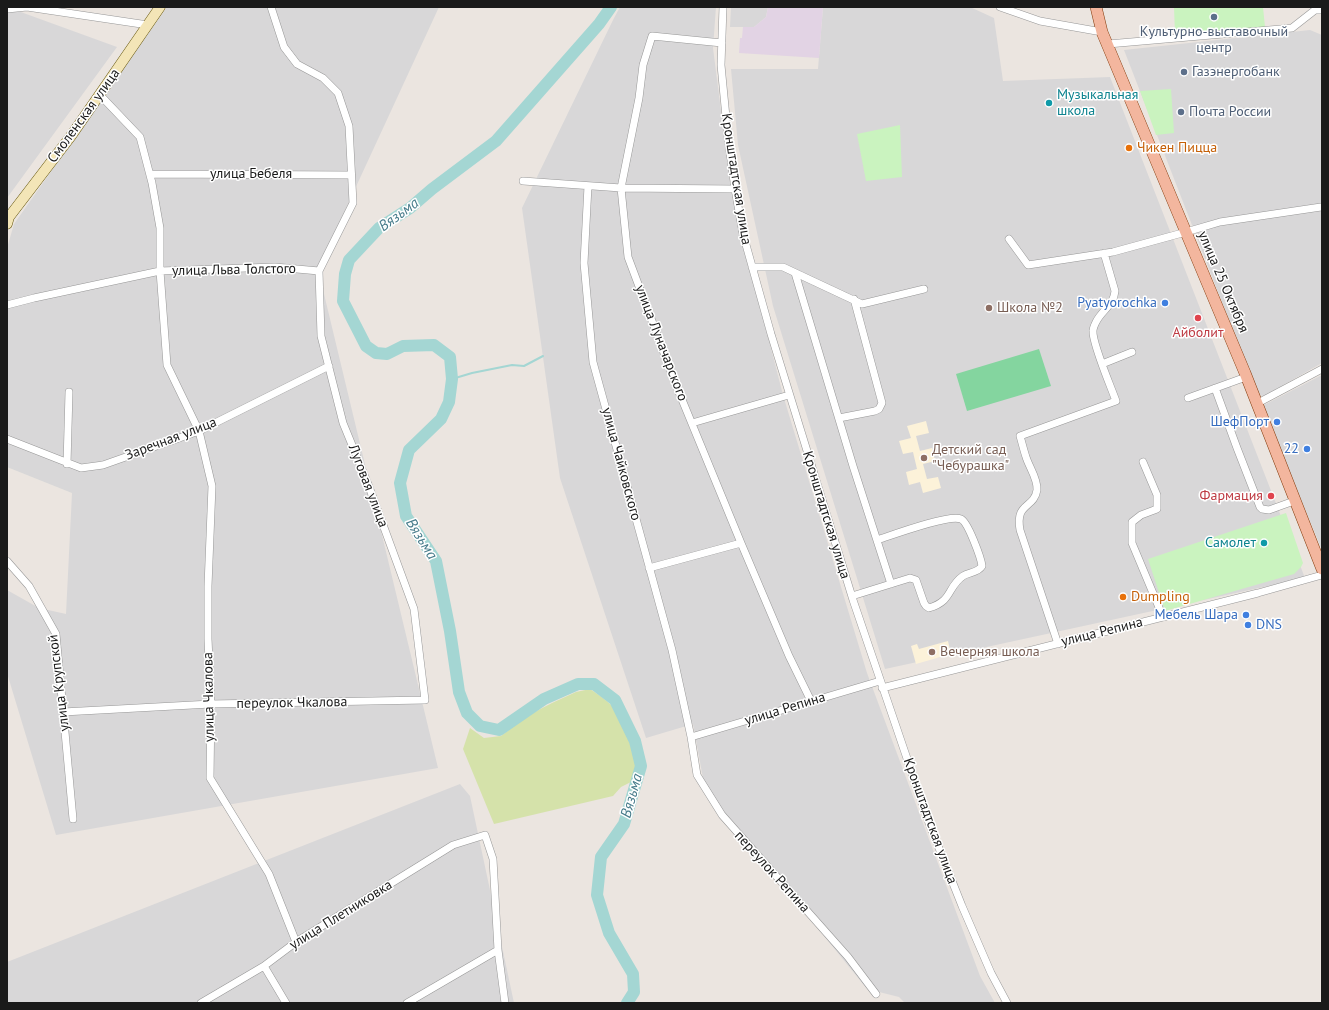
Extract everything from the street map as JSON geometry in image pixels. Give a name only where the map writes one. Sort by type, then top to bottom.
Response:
[{"type":"main road","name":"Смоленская улица","points":[[8,219],[71,136],[160,7]]},
{"type":"main road","name":"улица 25 Октября","points":[[1096,7],[1102,32],[1246,377],[1322,569]]},
{"type":"street","points":[[7,8],[27,7],[148,25]]},
{"type":"street","points":[[271,7],[284,47],[297,64],[323,78],[338,93],[349,126],[353,203],[319,271]]},
{"type":"street","name":"Кронштадтская улица","points":[[723,7],[721,65],[728,138],[743,234],[752,267],[852,596],[929,823],[991,973],[1007,1003]]},
{"type":"street","points":[[1002,7],[1040,21],[1102,32]]},
{"type":"street","points":[[1108,44],[1292,28],[1316,10],[1322,10]]},
{"type":"street","name":"улица Луначарского","points":[[722,43],[652,36],[643,65],[639,98],[621,188],[628,257],[692,423],[741,543],[789,656],[811,701]]},
{"type":"street","name":"улица Льва Толстого","points":[[100,95],[140,137],[150,174],[160,228],[160,271],[168,365],[199,431]]},
{"type":"street","name":"улица Бебеля","points":[[150,174],[351,175]]},
{"type":"street","points":[[523,181],[621,188],[735,189]]},
{"type":"street","name":"улица Чайковского","points":[[588,186],[584,263],[593,362],[672,650],[691,737]]},
{"type":"street","points":[[1009,239],[1028,265],[1104,253],[1220,222],[1321,206]]},
{"type":"street","points":[[1058,644],[1020,530],[1019,523],[1022,510],[1033,500],[1037,488],[1036,480],[1020,436],[1116,402],[1097,349],[1093,331],[1099,317],[1114,298],[1115,291],[1104,253]]},
{"type":"street","name":"улица Льва Толстого","points":[[7,305],[160,271],[275,267],[319,271]]},
{"type":"street","points":[[752,267],[783,267],[862,304],[924,289]]},
{"type":"street","name":"Луговая улица","points":[[319,271],[321,336],[344,423],[414,609],[425,700]]},
{"type":"street","points":[[795,273],[891,584]]},
{"type":"street","points":[[839,418],[874,411],[881,407],[882,404],[854,299]]},
{"type":"street","points":[[1102,364],[1132,352]]},
{"type":"street","name":"Заречная улица","points":[[7,439],[67,464],[81,468],[103,465],[199,431],[329,366]]},
{"type":"street","points":[[1256,404],[1322,369]]},
{"type":"street","points":[[1188,398],[1246,377]]},
{"type":"street","points":[[1215,388],[1260,507],[1262,509],[1269,510],[1294,501]]},
{"type":"street","points":[[67,464],[69,392]]},
{"type":"street","points":[[692,423],[790,396]]},
{"type":"street","name":"улица Чкалова","points":[[199,431],[212,486],[208,586],[208,640],[212,704],[210,778],[269,874],[296,942]]},
{"type":"street","points":[[1143,462],[1157,495],[1157,509],[1141,515],[1132,522],[1132,543],[1162,617]]},
{"type":"street","points":[[852,596],[910,578],[916,580],[924,603],[929,608],[941,603],[950,594],[957,580],[964,575],[980,569],[982,566],[966,523],[960,518],[953,518],[926,524],[877,540]]},
{"type":"street","points":[[649,568],[741,543]]},
{"type":"street","name":"улица Крупской","points":[[7,560],[29,586],[56,634],[73,819]]},
{"type":"street","name":"улица Репина","points":[[691,737],[811,701],[1058,644],[1322,575]]},
{"type":"street","name":"переулок Чкалова","points":[[64,712],[212,704],[425,700]]},
{"type":"street","name":"переулок Репина","points":[[691,737],[697,775],[722,816],[848,957],[876,994]]},
{"type":"street","name":"улица Плетниковка","points":[[201,1003],[264,966],[296,942],[453,845],[485,835],[493,859],[498,950]]},
{"type":"street","points":[[407,1003],[498,950],[505,1003]]},
{"type":"street","points":[[264,966],[286,1003]]},
{"type":"shaded area","points":[[7,7],[117,47],[7,198]]},
{"type":"shaded area","points":[[167,7],[439,7],[318,269],[438,768],[56,835],[7,673],[7,590],[39,608],[66,614],[72,493],[7,467],[7,248],[14,224]]},
{"type":"shaded area","points":[[620,7],[716,7],[713,48],[732,197],[783,395],[867,673],[980,976],[995,1003],[905,1003],[899,997],[867,989],[705,789],[693,724],[646,738],[560,478],[522,208]]},
{"type":"shaded area","points":[[731,7],[768,7],[766,17],[754,27],[730,27]]},
{"type":"shaded area","points":[[768,7],[823,7],[819,58],[739,53],[740,38],[742,38],[743,27],[754,27],[766,17]]},
{"type":"shaded area","points":[[823,7],[970,7],[994,18],[1003,81],[1110,77],[1305,578],[885,669],[773,306],[738,145],[731,69],[818,69]]},
{"type":"shaded area","points":[[1310,30],[1322,35],[1322,363],[1264,396],[1258,395],[1124,50]]},
{"type":"shaded area","points":[[1322,375],[1322,550],[1262,406]]},
{"type":"shaded area","name":"Детский сад \"Чебурашка\"","points":[[926,421],[929,433],[916,436],[920,451],[932,448],[935,461],[923,464],[927,479],[938,477],[941,488],[923,493],[920,482],[909,485],[906,472],[917,469],[913,452],[903,454],[899,441],[911,438],[907,426]]},
{"type":"shaded area","name":"Вечерняя школа","points":[[948,641],[951,654],[916,664],[911,646],[917,644],[919,649]]},
{"type":"shaded area","points":[[460,784],[470,796],[514,1003],[7,1003],[7,962]]},
{"type":"green space","points":[[1174,7],[1263,7],[1265,27],[1175,34]]},
{"type":"green space","points":[[1171,89],[1174,133],[1156,135],[1140,91]]},
{"type":"green space","points":[[900,125],[902,177],[866,181],[857,134]]},
{"type":"green space","points":[[1039,349],[1051,386],[967,411],[956,374]]},
{"type":"green space","points":[[1286,513],[1303,563],[1294,574],[1165,611],[1148,559]]},
{"type":"green space","points":[[590,689],[614,708],[628,731],[634,746],[637,762],[637,769],[633,781],[621,787],[613,796],[494,824],[463,749],[470,728],[484,738],[501,736],[525,717],[576,692]]},
{"type":"waterway","name":"Вязьма","points":[[611,7],[599,24],[496,141],[432,189],[410,208],[379,228],[349,260],[345,274],[343,301],[366,346],[376,353],[387,354],[403,346],[434,345],[450,357],[452,379],[449,402],[441,419],[409,450],[400,483],[406,516],[436,561],[450,631],[459,692],[467,713],[480,726],[499,730],[544,699],[578,684],[594,684],[615,700],[635,741],[641,766],[624,824],[601,857],[597,895],[609,933],[633,974],[634,992],[627,1003]]},
{"type":"waterway","points":[[452,379],[472,373],[512,365],[524,366],[543,356]]},
{"type":"place","name":"Культурно-выставочный центр","points":[[1214,17]]},
{"type":"place","name":"Газэнергобанк","points":[[1184,72]]},
{"type":"place","name":"Музыкальная школа","points":[[1049,103]]},
{"type":"place","name":"Почта России","points":[[1181,112]]},
{"type":"place","name":"Чикен Пицца","points":[[1129,148]]},
{"type":"place","name":"Pyatyorochka","points":[[1165,303]]},
{"type":"place","name":"Школа №2","points":[[989,308]]},
{"type":"place","name":"Айболит","points":[[1198,318]]},
{"type":"place","name":"ШефПорт","points":[[1277,422]]},
{"type":"place","name":"22","points":[[1307,449]]},
{"type":"place","name":"Детский сад \"Чебурашка\"","points":[[924,458]]},
{"type":"place","name":"Фармация","points":[[1271,496]]},
{"type":"place","name":"Самолет","points":[[1264,543]]},
{"type":"place","name":"Dumpling","points":[[1123,597]]},
{"type":"place","name":"Мебель Шара","points":[[1246,615]]},
{"type":"place","name":"DNS","points":[[1248,625]]},
{"type":"place","name":"Вечерняя школа","points":[[932,652]]}]
